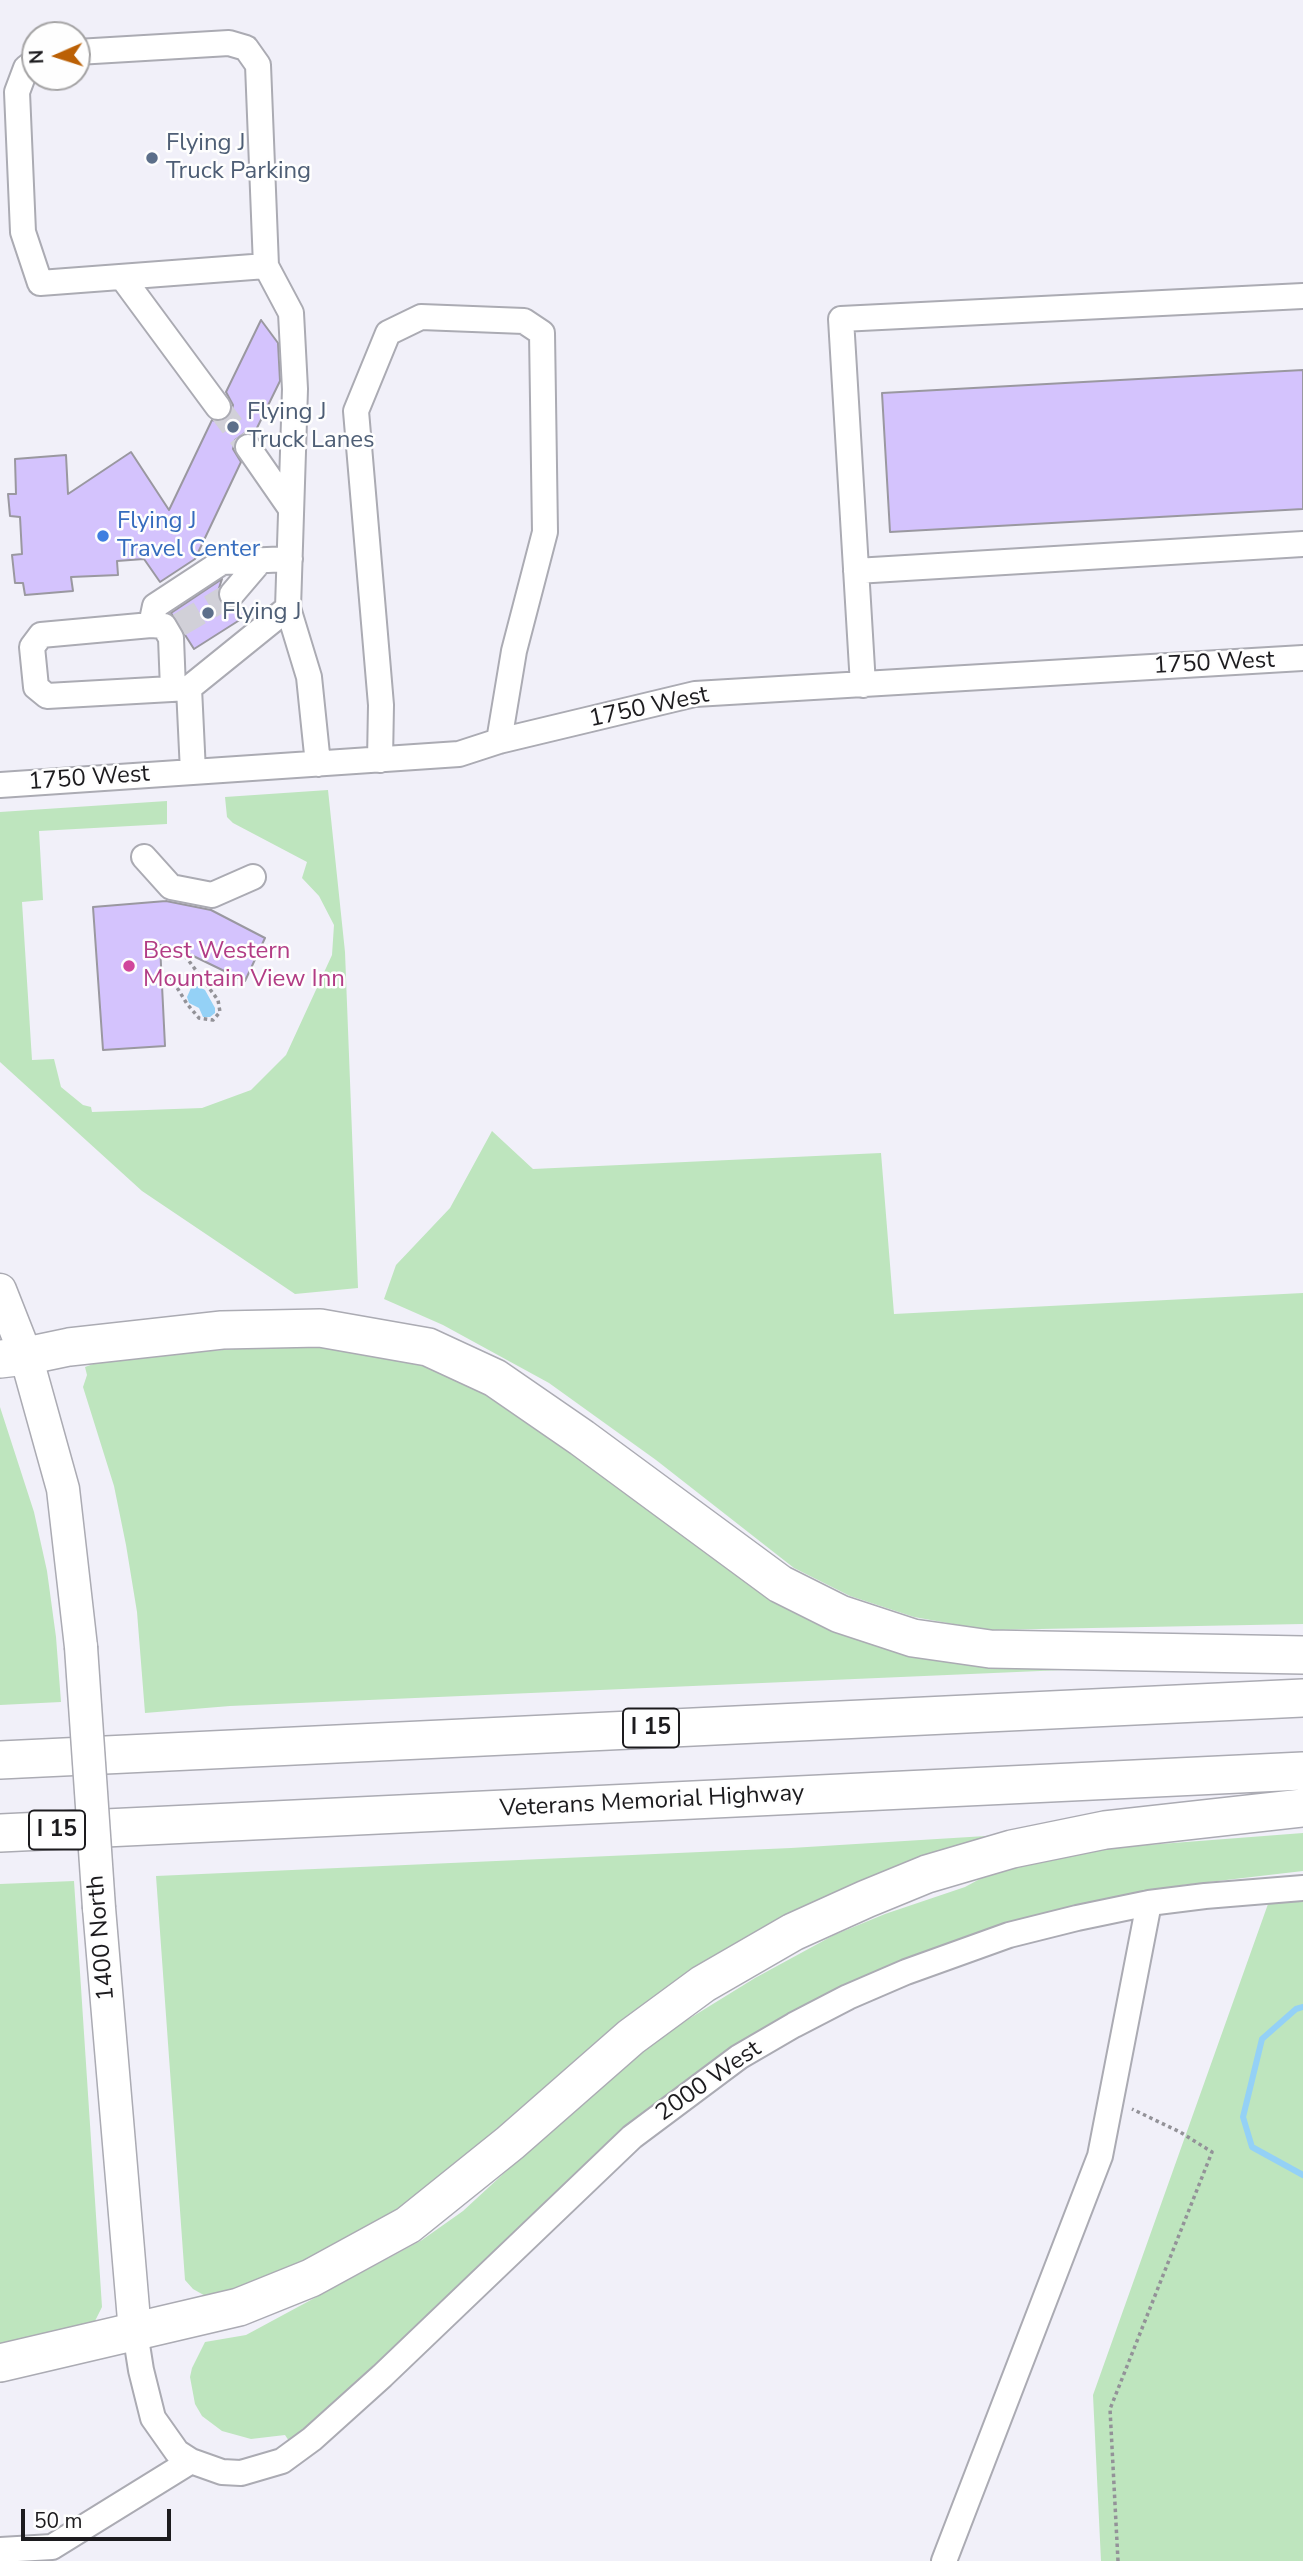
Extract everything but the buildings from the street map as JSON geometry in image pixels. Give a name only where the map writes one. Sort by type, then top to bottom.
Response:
[{"type":"highway","points":[[13,1358],[69,1347],[222,1330],[320,1328],[428,1347],[495,1378],[582,1438],[780,1584],[840,1614],[913,1639],[990,1649],[1303,1655]]},
{"type":"highway","name":"I 15","points":[[0,1760],[1303,1698]]},
{"type":"highway","name":"Veterans Memorial Highway","points":[[0,1833],[1303,1771]]},
{"type":"highway","points":[[0,2363],[239,2307],[311,2278],[408,2225],[510,2143],[631,2037],[703,1984],[793,1932],[866,1899],[927,1874],[1012,1849],[1105,1830],[1303,1808]]},
{"type":"main road","name":"1400 North","points":[[0,1290],[13,1358],[63,1489],[81,1647],[99,1908],[135,2332]]},
{"type":"street","points":[[91,51],[229,43],[246,48],[258,65],[266,266],[291,313],[295,389],[288,608],[310,677],[318,764]]},
{"type":"street","points":[[21,81],[17,92],[23,232],[40,283],[266,266]]},
{"type":"street","points":[[122,276],[219,407]]},
{"type":"street","points":[[863,685],[841,319],[1303,296]]},
{"type":"street","points":[[380,760],[381,705],[356,411],[388,333],[421,317],[524,321],[542,333],[545,533],[514,651],[499,741]]},
{"type":"street","points":[[248,447],[291,509]]},
{"type":"street","points":[[856,571],[1303,544]]},
{"type":"street","points":[[193,772],[171,638],[155,606],[222,562],[289,559]]},
{"type":"street","points":[[232,594],[261,560]]},
{"type":"street","points":[[166,627],[41,635],[32,647],[36,687],[47,696],[181,688],[288,608]]},
{"type":"street","name":"1750 West","points":[[0,785],[459,754],[499,741],[695,694],[1303,659]]},
{"type":"street","points":[[144,857],[170,887],[212,895],[253,877]]},
{"type":"street","name":"2000 West","points":[[222,2472],[241,2473],[282,2461],[297,2452],[382,2376],[632,2137],[739,2057],[848,1997],[958,1952],[1077,1917],[1149,1903],[1303,1888]]},
{"type":"street","points":[[944,2561],[1100,2156],[1149,1903]]},
{"type":"street","name":"1400 North","points":[[135,2332],[141,2371],[153,2418],[177,2452],[191,2461],[222,2472]]},
{"type":"street","points":[[0,2550],[52,2547],[191,2461]]},
{"type":"path","points":[[170,976],[199,1018],[213,1020],[220,1012],[218,1000],[186,957]]},
{"type":"path","points":[[1111,2099],[1180,2132],[1212,2152],[1110,2409],[1118,2561]]},
{"type":"green space","points":[[328,790],[345,952],[358,1288],[295,1294],[142,1191],[0,1062],[0,812],[167,801],[167,824],[39,831],[43,900],[22,902],[32,1060],[54,1059],[61,1087],[83,1105],[91,1107],[92,1112],[202,1108],[251,1090],[286,1055],[332,955],[334,925],[319,896],[302,878],[307,862],[233,823],[227,817],[225,797]]},
{"type":"green space","points":[[492,1131],[533,1169],[881,1153],[894,1314],[1303,1293],[1303,1624],[987,1630],[914,1617],[850,1596],[794,1568],[656,1460],[549,1383],[443,1325],[384,1299],[396,1265],[450,1208]]},
{"type":"green space","points":[[282,1345],[333,1346],[415,1362],[478,1385],[770,1595],[1062,1663],[1063,1670],[230,1706],[145,1713],[137,1612],[126,1545],[114,1486],[83,1387],[87,1375],[85,1367],[104,1360]]},
{"type":"green space","points":[[0,1407],[34,1512],[47,1571],[61,1702],[0,1705]]},
{"type":"green space","points":[[1303,1833],[1303,1871],[1183,1885],[1090,1902],[1003,1923],[926,1952],[752,2037],[683,2082],[622,2131],[339,2399],[289,2441],[285,2435],[251,2439],[222,2431],[202,2416],[195,2404],[190,2377],[205,2342],[246,2335],[422,2240],[463,2211],[639,2053],[755,1978],[834,1935],[885,1914],[965,1887],[989,1874],[1045,1859],[1121,1847]]},
{"type":"green space","points":[[1002,1835],[797,1914],[436,2196],[327,2259],[209,2298],[193,2289],[185,2280],[156,1876],[791,1848]]},
{"type":"green space","points":[[74,1881],[102,2307],[95,2321],[0,2346],[0,1884]]},
{"type":"green space","points":[[1303,1888],[1303,2561],[1101,2561],[1093,2395],[1273,1890]]},
{"type":"water","points":[[198,986],[205,990],[215,1008],[215,1013],[210,1017],[203,1017],[199,1008],[189,1003],[187,997],[191,988]]},
{"type":"waterway","points":[[1303,2007],[1296,2009],[1262,2039],[1243,2117],[1252,2147],[1303,2175]]},
{"type":"tunnel","points":[[218,407],[248,447]]},
{"type":"tunnel","points":[[179,625],[232,594]]},
{"type":"place","name":"Flying J Truck Parking","points":[[152,158]]},
{"type":"place","name":"Flying J Truck Lanes","points":[[233,427]]},
{"type":"place","name":"Flying J Travel Center","points":[[103,536]]},
{"type":"place","name":"Flying J","points":[[208,613]]},
{"type":"place","name":"Best Western Mountain View Inn","points":[[129,966]]}]
